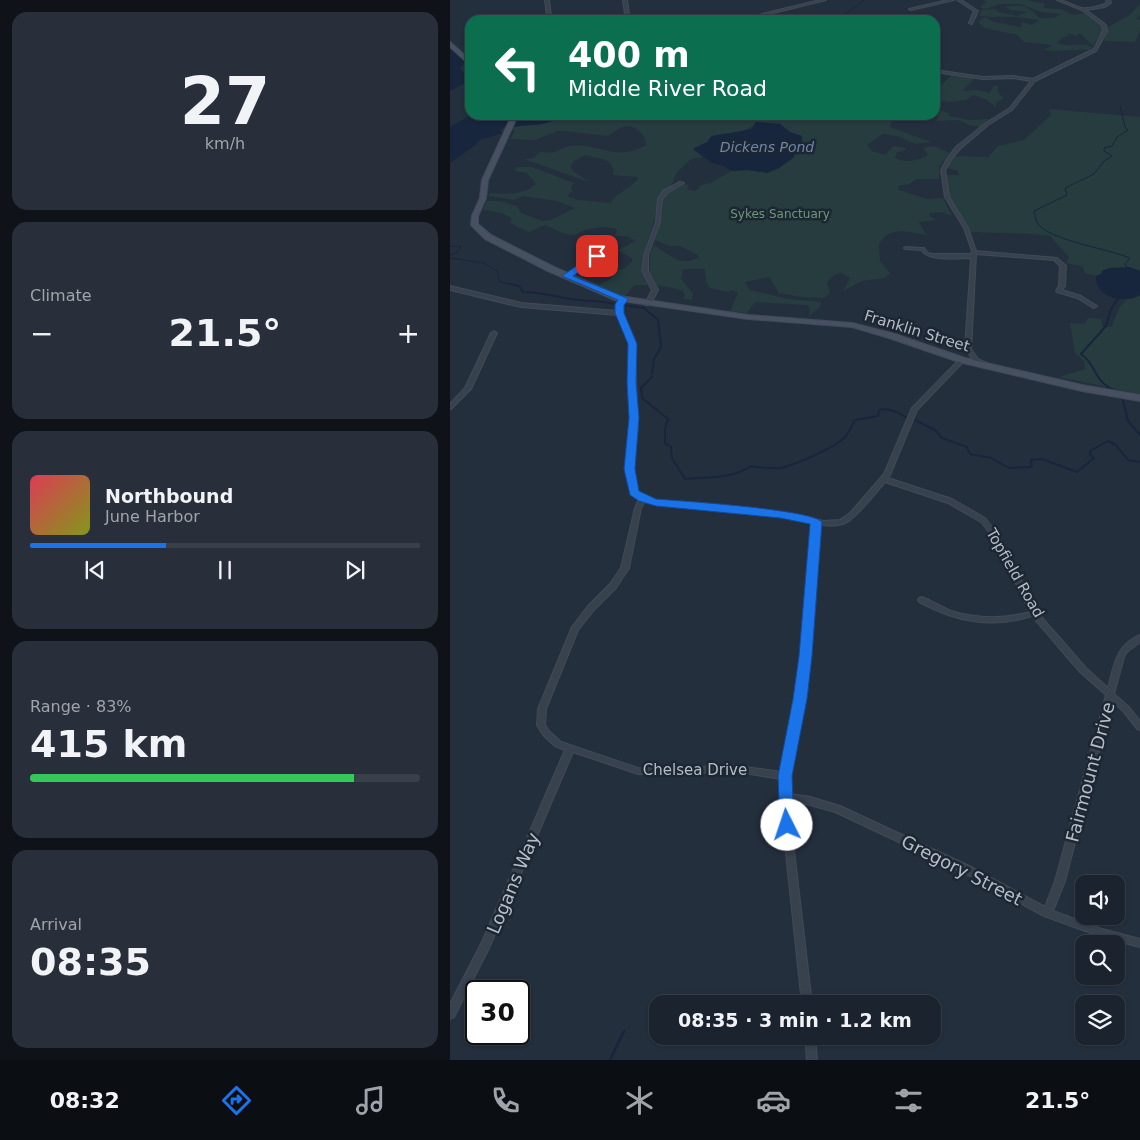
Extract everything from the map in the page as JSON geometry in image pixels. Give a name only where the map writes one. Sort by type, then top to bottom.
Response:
[{"type":"main road","points":[[450,44],[465,58]]},
{"type":"main road","name":"Franklin Street","points":[[513,120],[485,180],[483,198],[475,216],[474,225],[488,237],[566,276],[622,301],[748,317],[852,325],[882,332],[962,360],[1082,388],[1140,398]]},
{"type":"street","points":[[546,0],[549,15]]},
{"type":"street","points":[[625,0],[627,14],[625,15]]},
{"type":"street","points":[[762,15],[820,0]]},
{"type":"street","points":[[911,9],[952,0]]},
{"type":"street","points":[[959,0],[976,11],[971,23]]},
{"type":"street","points":[[986,365],[976,360],[968,349],[974,254],[966,228],[947,197],[943,170],[950,157],[958,148],[987,124],[1011,109],[1034,80],[1097,48],[1105,28],[1098,19],[1083,9],[1059,0]]},
{"type":"street","points":[[1083,9],[1104,6],[1109,3],[1108,0]]},
{"type":"street","points":[[940,72],[982,78],[1013,77],[1034,80]]},
{"type":"street","points":[[648,304],[655,290],[645,271],[645,263],[648,247],[658,222],[660,199],[664,192],[682,183]]},
{"type":"street","points":[[566,276],[588,263],[605,248]]},
{"type":"street","points":[[906,248],[922,249],[926,254],[934,256],[974,254],[1055,260],[1062,266],[1062,286],[1059,291],[1079,297],[1094,306]]},
{"type":"street","points":[[450,288],[521,305],[619,313]]},
{"type":"street","points":[[622,301],[619,313],[633,344],[632,382],[634,418],[629,476],[634,493],[643,498],[667,504],[780,514],[831,524],[847,519],[884,479],[910,418],[925,397],[962,360]]},
{"type":"street","points":[[450,407],[468,389],[494,333]]},
{"type":"street","name":"Topfield Road","points":[[884,479],[950,501],[983,520],[996,536],[1034,613],[1083,670],[1126,709],[1140,727]]},
{"type":"street","name":"Chelsea Drive","points":[[643,498],[638,508],[625,568],[613,586],[591,608],[575,629],[542,708],[541,725],[546,733],[558,744],[638,770],[653,772],[731,768],[785,776]]},
{"type":"street","points":[[806,995],[785,797],[785,776],[800,699],[816,522]]},
{"type":"street","points":[[922,600],[951,614],[980,620],[1014,619],[1034,613]]},
{"type":"street","name":"Fairmount Drive","points":[[1047,913],[1060,881],[1120,657],[1124,650],[1140,638]]},
{"type":"street","name":"Logans Way","points":[[450,1014],[490,936],[570,749]]},
{"type":"street","name":"Gregory Street","points":[[785,797],[810,801],[857,818],[964,868],[1047,913],[1102,933],[1140,943]]},
{"type":"street","points":[[811,1045],[812,1060]]},
{"type":"green space","points":[[984,0],[1027,0],[1046,4],[1043,6],[1044,8],[1060,9],[1073,15],[1087,13],[1102,25],[1102,32],[1093,46],[1080,33],[1076,36],[1067,33],[1069,36],[1062,38],[1057,43],[1093,47],[1089,50],[1044,50],[1052,45],[1024,42],[1017,35],[985,28],[978,22],[985,17],[994,22],[1020,27],[1022,26],[1021,22],[1032,25],[1039,20],[1017,17],[979,16],[982,10],[996,9],[998,12],[1018,16],[1028,12],[1011,10],[1005,7],[1016,6],[1028,8],[1039,18],[1054,18],[1061,14],[1041,12],[1020,4],[999,4],[987,9],[981,8],[986,2]]},
{"type":"green space","points":[[1140,4],[1140,15],[1136,19],[1140,20],[1140,31],[1135,42],[1104,41],[1108,27],[1130,15]]},
{"type":"green space","points":[[952,75],[975,78],[962,91],[977,90],[990,93],[993,86],[998,86],[998,92],[1003,98],[996,103],[996,107],[987,100],[973,95],[966,100],[944,101],[940,104],[940,86]]},
{"type":"green space","points":[[1049,109],[1140,117],[1140,271],[1129,267],[1096,276],[1085,273],[1082,266],[1066,263],[1069,257],[1050,236],[971,232],[950,201],[945,175],[959,175],[958,171],[947,168],[953,156],[988,157],[998,146],[1024,140],[1051,115]]},
{"type":"green space","points":[[940,110],[951,114],[949,116],[970,120],[990,119],[980,127],[969,125],[959,120],[937,121],[940,120]]},
{"type":"green space","name":"Sykes Sanctuary","points":[[554,120],[895,120],[891,122],[890,127],[931,142],[915,144],[897,136],[883,134],[867,145],[872,151],[885,155],[893,146],[906,148],[906,150],[896,153],[897,155],[894,157],[906,161],[920,159],[928,155],[923,148],[931,146],[949,153],[939,167],[939,179],[917,179],[909,184],[898,186],[899,190],[927,199],[943,198],[952,216],[942,212],[929,213],[929,216],[936,220],[919,222],[926,235],[899,231],[888,235],[879,245],[880,261],[890,273],[885,278],[862,281],[843,291],[850,278],[841,273],[834,275],[827,282],[830,292],[825,298],[801,297],[779,293],[769,277],[745,282],[750,290],[788,299],[821,302],[820,307],[809,316],[808,305],[755,302],[747,313],[730,311],[738,293],[733,290],[727,292],[710,288],[706,282],[705,269],[683,269],[681,279],[693,293],[692,300],[684,299],[685,294],[682,290],[657,285],[650,272],[650,253],[654,245],[675,259],[685,261],[698,258],[698,255],[680,246],[669,246],[655,240],[663,212],[662,198],[666,192],[682,184],[689,185],[688,190],[696,191],[701,185],[710,183],[732,171],[770,172],[779,168],[796,151],[802,142],[802,136],[790,132],[780,124],[756,122],[742,131],[712,136],[707,142],[693,149],[703,157],[691,159],[677,172],[672,184],[658,198],[657,212],[642,259],[641,273],[648,285],[635,285],[624,297],[598,286],[610,279],[615,273],[609,270],[622,270],[632,262],[632,258],[617,250],[636,241],[627,236],[615,236],[617,229],[609,227],[597,228],[571,235],[545,225],[529,232],[510,223],[512,219],[502,213],[483,210],[487,201],[500,201],[517,206],[521,213],[543,221],[551,220],[575,208],[557,201],[523,196],[514,200],[489,196],[490,193],[508,194],[525,191],[536,184],[527,173],[515,171],[516,167],[532,167],[574,183],[571,187],[572,191],[567,196],[578,200],[611,203],[615,197],[638,179],[637,177],[613,175],[613,169],[608,162],[585,155],[574,161],[571,166],[573,171],[589,182],[524,159],[534,158],[539,152],[555,152],[570,146],[625,152],[646,145],[644,136],[638,130],[629,126],[620,128],[606,136],[557,131],[535,140],[510,139],[514,132],[514,127]]},
{"type":"green space","points":[[1140,295],[1140,394],[1059,377],[1085,369],[1084,361],[1075,353],[1070,323],[1085,324],[1088,318],[1101,319],[1103,327],[1111,327],[1120,307],[1127,299]]},
{"type":"water","points":[[450,47],[465,62],[460,69],[465,74],[465,83],[450,91]]},
{"type":"water","points":[[465,118],[465,120],[510,120],[500,131],[502,133],[478,141],[477,144],[450,163],[450,127]]},
{"type":"water","points":[[517,120],[554,120],[551,122],[514,127]]},
{"type":"water","name":"Dickens Pond","points":[[756,122],[780,124],[790,132],[802,136],[802,142],[793,158],[779,168],[767,173],[747,170],[732,171],[724,166],[712,163],[693,149],[707,142],[712,136],[752,129]]},
{"type":"water","points":[[1129,267],[1140,271],[1140,295],[1134,298],[1119,299],[1100,290],[1096,276],[1101,274],[1102,271],[1109,268]]},
{"type":"waterway","points":[[844,15],[864,0]]},
{"type":"waterway","points":[[1120,106],[1125,127],[1128,130],[1117,137],[1112,146],[1104,148],[1104,151],[1112,156],[1104,161],[1094,174],[1065,188],[1067,195],[1034,211],[1040,226],[1047,231],[1069,240],[1130,258],[1125,264],[1128,268]]},
{"type":"waterway","points":[[450,246],[461,247],[458,252],[450,255]]},
{"type":"waterway","points":[[450,258],[484,263],[497,271],[500,282],[516,285]]},
{"type":"waterway","points":[[510,284],[519,286],[523,292],[618,305]]},
{"type":"waterway","points":[[1115,391],[1102,382],[1090,363],[1081,354],[1106,326],[1111,309],[1120,295]]},
{"type":"waterway","points":[[622,305],[644,308],[658,320],[661,347],[654,359],[652,374]]},
{"type":"waterway","points":[[652,377],[641,388],[642,398],[668,419],[665,429],[665,443],[671,447],[672,458],[685,479],[728,475],[751,466],[780,468],[788,466],[840,442],[855,420],[878,416],[879,410],[890,410],[908,418]]},
{"type":"waterway","points":[[1122,397],[1128,421],[1140,435]]},
{"type":"waterway","points":[[913,419],[935,430],[942,438],[967,447],[970,454],[991,458],[1009,468],[1032,467],[1031,460],[1042,459],[1077,472],[1094,458],[1090,455],[1090,451],[1108,441],[1116,445],[1128,460],[1140,462]]},
{"type":"waterway","points":[[610,1060],[624,1031]]},
{"type":"route","points":[[597,256],[566,276],[624,300],[620,302],[619,313],[628,328],[633,344],[632,382],[634,418],[629,476],[634,493],[656,502],[780,514],[816,522],[810,612],[800,699],[785,776],[787,825]]}]
